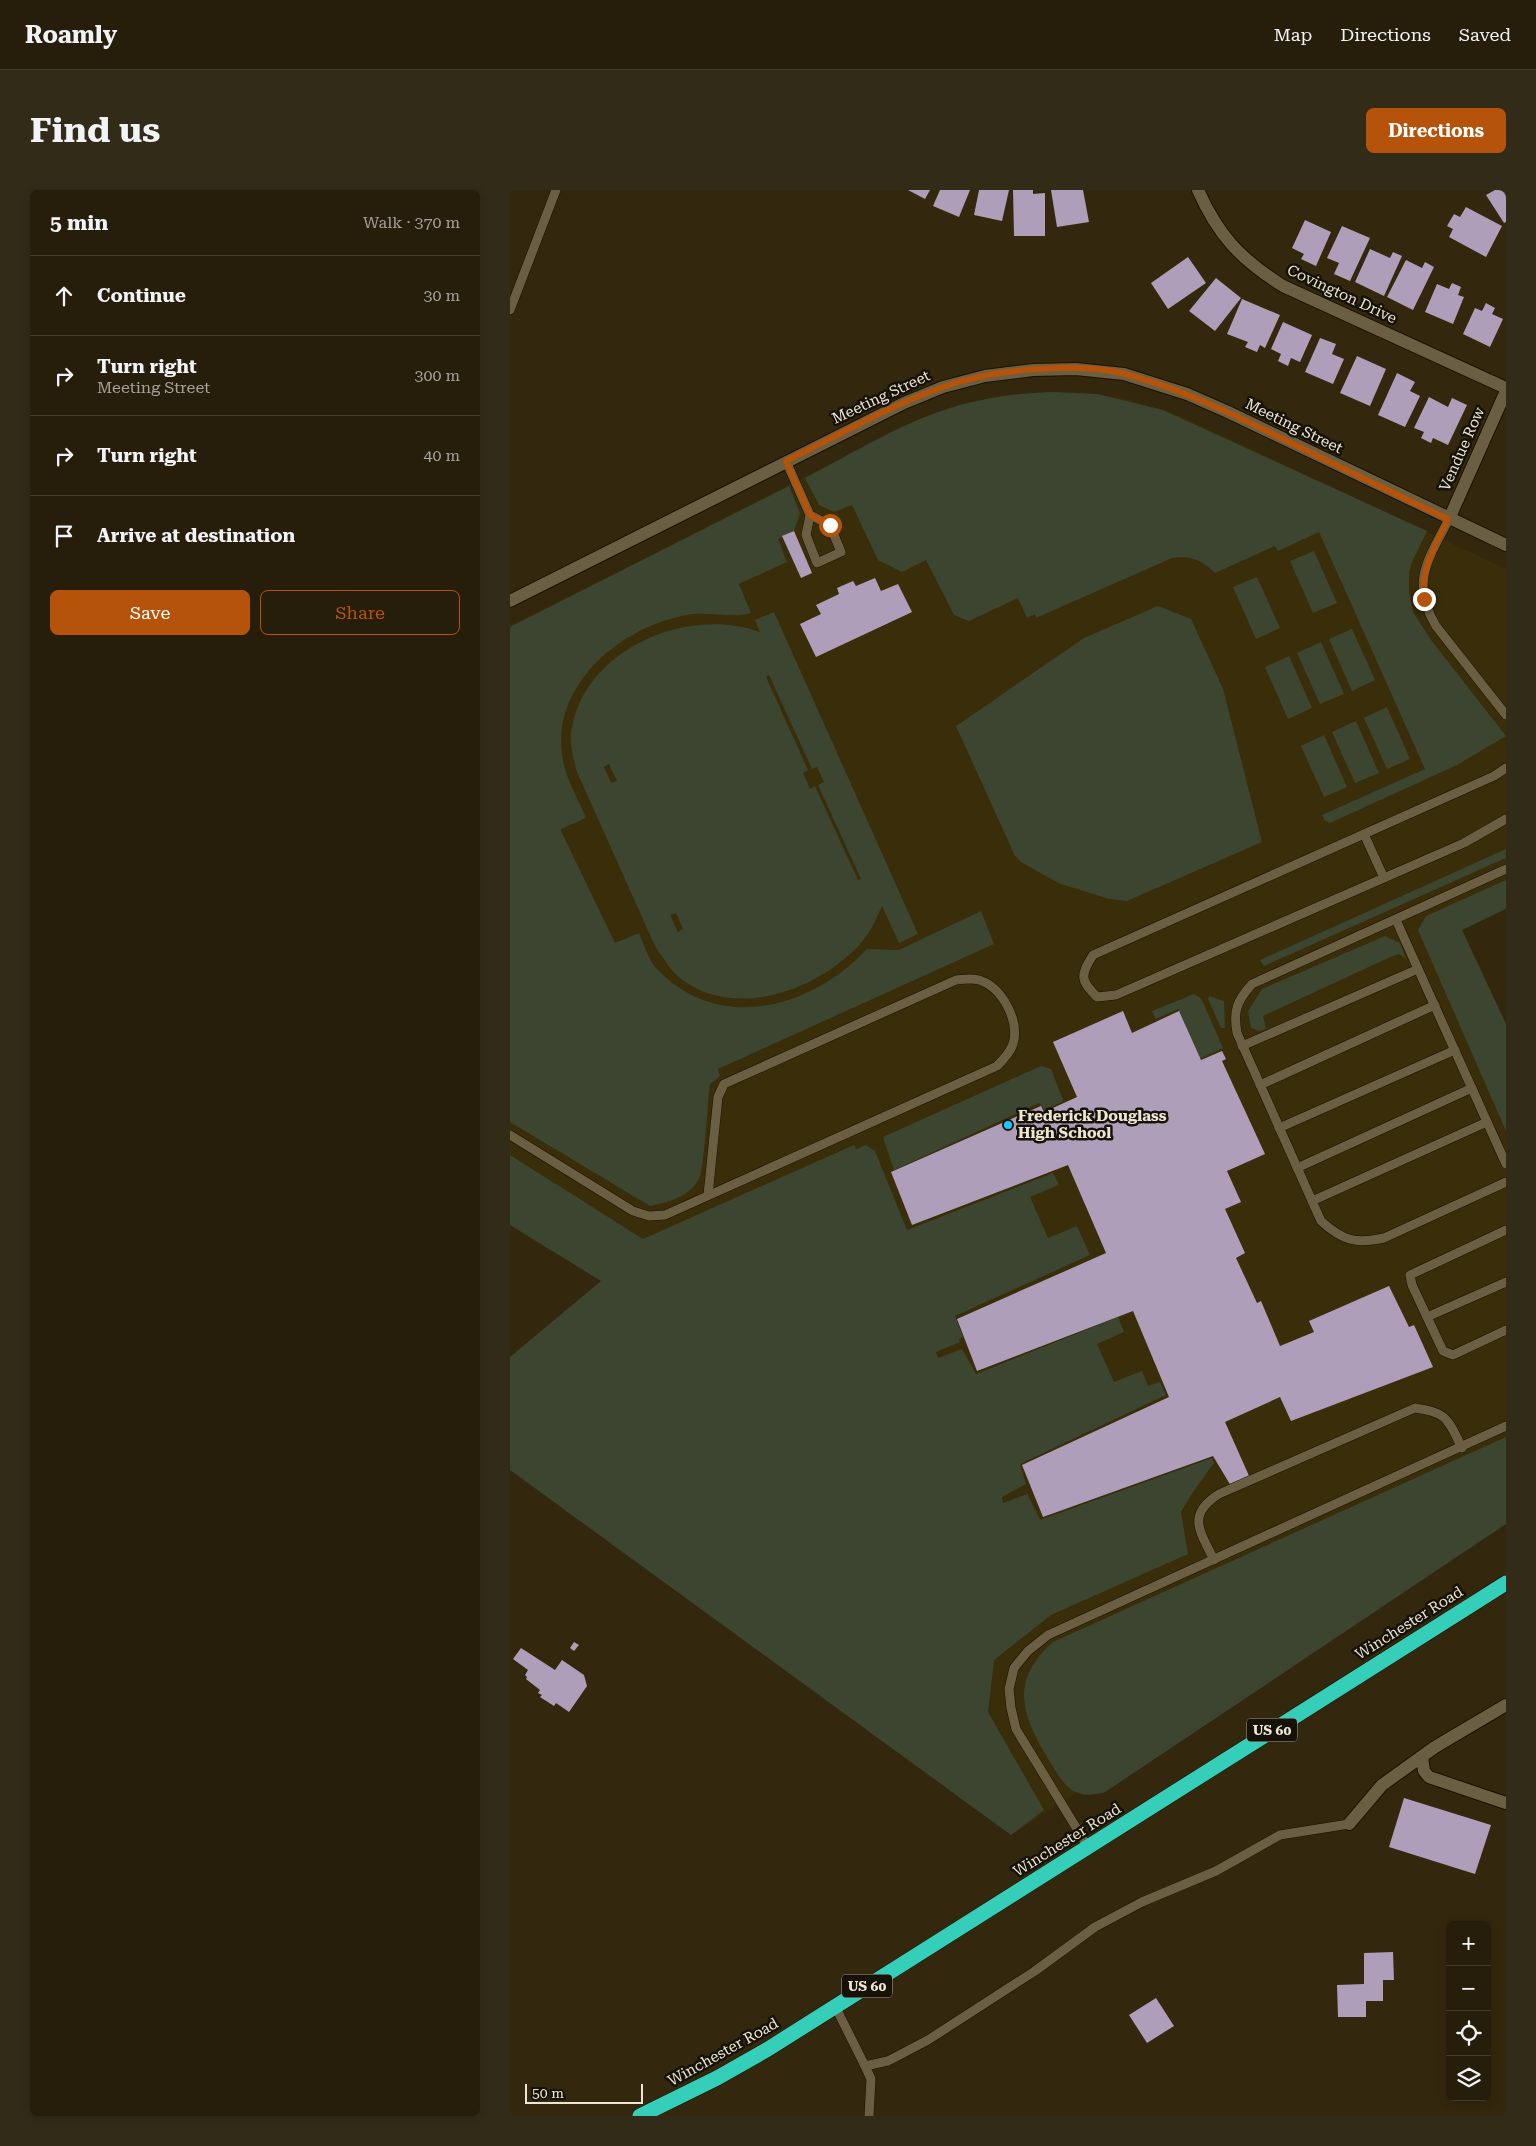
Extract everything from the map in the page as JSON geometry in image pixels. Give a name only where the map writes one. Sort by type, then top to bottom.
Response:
[{"type":"highway","name":"Winchester Road","points":[[640,2116],[717,2078],[835,2006],[1506,1583]]},
{"type":"street","name":"Covington Drive","points":[[1198,190],[1214,225],[1232,246],[1267,276],[1283,286],[1506,390]]},
{"type":"street","name":"Meeting Street","points":[[510,601],[786,461],[943,386],[985,376],[1014,372],[1076,369],[1124,374],[1187,394],[1506,545]]},
{"type":"street","name":"Vendue Row","points":[[1448,519],[1506,390]]},
{"type":"street","points":[[1349,1824],[1382,1785],[1422,1757],[1506,1705]]},
{"type":"street","points":[[1422,1757],[1424,1771],[1429,1777],[1506,1803]]},
{"type":"lane","points":[[510,310],[556,190]]},
{"type":"lane","points":[[786,461],[810,515],[806,535],[817,563],[841,552],[830,525],[810,515]]},
{"type":"lane","points":[[1448,519],[1427,564],[1422,581],[1428,613],[1436,626],[1506,715]]},
{"type":"lane","points":[[1506,768],[1494,776],[1093,955],[1083,971],[1084,984],[1097,997],[1116,995],[1464,843],[1506,819]]},
{"type":"lane","points":[[1364,834],[1384,878]]},
{"type":"lane","points":[[1506,869],[1252,984],[1240,997],[1234,1017],[1236,1033],[1321,1221],[1332,1231],[1346,1239],[1365,1242],[1384,1238],[1506,1182]]},
{"type":"lane","points":[[1396,920],[1506,1164]]},
{"type":"lane","points":[[1242,1046],[1418,969]]},
{"type":"lane","points":[[510,1135],[632,1211],[649,1216],[665,1215],[997,1066],[1005,1058],[1013,1044],[1015,1029],[1010,1012],[1002,998],[990,985],[980,980],[956,980],[724,1084],[718,1097],[708,1195]]},
{"type":"lane","points":[[1260,1085],[1435,1005]]},
{"type":"lane","points":[[1279,1128],[1454,1050]]},
{"type":"lane","points":[[1297,1168],[1472,1088]]},
{"type":"lane","points":[[1312,1201],[1487,1122]]},
{"type":"lane","points":[[1506,1230],[1410,1275],[1443,1351],[1453,1354],[1506,1330]]},
{"type":"lane","points":[[1427,1317],[1506,1282]]},
{"type":"lane","points":[[1214,1560],[1199,1528],[1198,1514],[1205,1503],[1219,1494],[1415,1408],[1436,1411],[1450,1423],[1462,1448]]},
{"type":"lane","points":[[1088,1847],[1016,1729],[1009,1690],[1014,1668],[1028,1651],[1048,1635],[1462,1448],[1506,1426]]},
{"type":"lane","points":[[865,2066],[888,2061],[928,2040],[1035,1971],[1095,1927],[1142,1902],[1216,1871],[1280,1835],[1349,1824]]},
{"type":"lane","points":[[835,2006],[871,2079],[869,2116]]},
{"type":"shaded area","name":"Frederick Douglass High School","points":[[1072,392],[1120,397],[1183,417],[1506,569],[1506,909],[1462,930],[1506,1024],[1506,1519],[1011,1835],[510,1357],[601,1281],[510,1225],[510,626],[917,420],[959,405],[988,399],[1029,393]]},
{"type":"green space","points":[[1051,392],[1097,394],[1163,410],[1427,531],[1412,562],[1409,573],[1409,591],[1413,612],[1431,640],[1506,736],[1457,765],[1330,823],[1325,821],[1322,815],[1425,769],[1319,532],[1278,551],[1275,546],[1215,573],[1191,558],[1172,558],[1036,618],[1035,614],[1027,618],[1018,598],[969,621],[954,615],[926,560],[902,572],[878,560],[852,505],[834,512],[819,505],[805,478],[881,437],[940,411],[1016,394]]},
{"type":"green space","points":[[789,486],[800,513],[794,531],[778,539],[787,562],[739,584],[751,613],[745,615],[695,614],[663,621],[639,631],[617,645],[597,662],[581,681],[569,703],[562,728],[562,754],[568,779],[586,818],[561,829],[561,831],[615,943],[639,933],[649,958],[658,970],[683,990],[709,1002],[737,1007],[765,1006],[793,998],[820,986],[845,969],[867,949],[899,950],[981,911],[994,944],[718,1069],[720,1076],[710,1084],[704,1149],[699,1179],[690,1190],[678,1198],[650,1206],[510,1122],[510,627]]},
{"type":"green space","points":[[1314,551],[1337,603],[1313,613],[1290,561]]},
{"type":"green space","points":[[1257,577],[1280,628],[1256,639],[1233,587]]},
{"type":"green space","points":[[1158,606],[1191,619],[1223,689],[1262,842],[1127,901],[1109,899],[1058,883],[1021,862],[1015,856],[956,726],[1084,638]]},
{"type":"green space","points":[[774,612],[918,934],[899,943],[882,906],[865,939],[844,959],[823,974],[801,986],[777,994],[752,998],[727,998],[703,991],[681,979],[670,968],[655,946],[577,772],[571,735],[579,705],[594,680],[615,658],[641,642],[670,631],[701,625],[731,625],[760,632],[755,620]],"holes":[[[769,675],[812,769],[817,767],[824,782],[818,785],[861,879],[858,880],[815,786],[810,789],[803,773],[808,770],[766,677]],[[609,764],[617,781],[611,783],[604,767]],[[676,913],[683,929],[678,932],[670,915]]]},
{"type":"green space","points":[[1352,629],[1375,680],[1352,691],[1329,639]]},
{"type":"green space","points":[[1321,642],[1344,694],[1320,704],[1297,653]]},
{"type":"green space","points":[[1289,656],[1312,708],[1288,719],[1265,667]]},
{"type":"green space","points":[[1387,707],[1410,759],[1387,769],[1364,718]]},
{"type":"green space","points":[[1356,721],[1379,773],[1355,783],[1332,732]]},
{"type":"green space","points":[[1324,735],[1347,787],[1324,797],[1301,746]]},
{"type":"green space","points":[[1506,849],[1506,858],[1264,966],[1260,960]]},
{"type":"green space","points":[[1506,880],[1506,909],[1462,930],[1506,1024],[1506,1131],[1418,930],[1426,916]]},
{"type":"green space","points":[[1385,936],[1400,943],[1406,959],[1399,954],[1388,958],[1263,1016],[1266,1029],[1260,1031],[1251,1028],[1248,1011],[1262,989]]},
{"type":"green space","points":[[1194,994],[1201,998],[1223,1048],[1200,1059],[1178,1009],[1156,1019],[1152,1011]]},
{"type":"green space","points":[[1209,996],[1224,1001],[1225,1028],[1221,1028],[1208,999]]},
{"type":"green space","points":[[1041,1066],[1051,1069],[1063,1100],[1062,1102],[1044,1110],[1039,1103],[894,1170],[883,1137]]},
{"type":"green space","points":[[854,1145],[856,1149],[866,1145],[875,1151],[907,1230],[1053,1173],[1059,1185],[1030,1197],[1048,1238],[1077,1226],[1090,1255],[955,1316],[963,1337],[959,1339],[960,1342],[936,1352],[938,1358],[962,1349],[976,1374],[1118,1317],[1124,1332],[1097,1344],[1114,1382],[1142,1371],[1148,1386],[1160,1382],[1166,1395],[1020,1464],[1026,1484],[1002,1497],[1003,1503],[1027,1494],[1040,1520],[1212,1458],[1214,1463],[1181,1512],[1188,1554],[1051,1615],[994,1660],[988,1712],[1044,1810],[1011,1835],[510,1470],[510,1357],[601,1281],[510,1225],[510,1155],[643,1239]]},
{"type":"green space","points":[[1506,1437],[1506,1524],[1105,1792],[1084,1794],[1069,1788],[1063,1782],[1031,1726],[1024,1698],[1025,1684],[1030,1670],[1039,1656],[1053,1642]]},
{"type":"building","points":[[908,190],[930,190],[925,199]]},
{"type":"building","points":[[940,190],[970,190],[959,217],[933,206]]},
{"type":"building","points":[[979,190],[1009,190],[1002,221],[974,215]]},
{"type":"building","points":[[1013,190],[1033,190],[1033,194],[1045,193],[1045,236],[1014,236]]},
{"type":"building","points":[[1051,190],[1083,190],[1089,222],[1057,227]]},
{"type":"building","points":[[1495,190],[1506,190],[1506,222],[1504,223],[1486,195]]},
{"type":"building","points":[[1466,207],[1502,226],[1486,257],[1449,237],[1453,229],[1447,226],[1454,214],[1460,217]]},
{"type":"building","points":[[1305,220],[1331,232],[1316,266],[1301,259],[1304,254],[1292,248]]},
{"type":"building","points":[[1342,226],[1370,238],[1350,281],[1334,274],[1339,263],[1327,258]]},
{"type":"building","points":[[1370,249],[1390,258],[1393,252],[1402,256],[1384,296],[1355,282]]},
{"type":"building","points":[[1188,257],[1206,283],[1168,309],[1151,283]]},
{"type":"building","points":[[1406,260],[1422,268],[1425,262],[1434,267],[1413,310],[1387,297]]},
{"type":"building","points":[[1216,278],[1241,298],[1215,331],[1189,311]]},
{"type":"building","points":[[1452,283],[1461,287],[1458,295],[1464,297],[1453,324],[1425,312],[1437,284],[1449,289]]},
{"type":"building","points":[[1242,299],[1280,315],[1265,348],[1260,345],[1257,352],[1245,347],[1248,342],[1227,334]]},
{"type":"building","points":[[1486,303],[1495,308],[1492,314],[1503,319],[1490,347],[1463,334],[1475,308],[1482,311]]},
{"type":"building","points":[[1283,322],[1312,335],[1300,362],[1291,358],[1288,366],[1278,361],[1281,354],[1271,349]]},
{"type":"building","points":[[1320,338],[1336,344],[1332,354],[1344,359],[1333,384],[1305,372]]},
{"type":"building","points":[[1357,356],[1386,369],[1370,406],[1340,393]]},
{"type":"building","points":[[1397,373],[1415,382],[1410,391],[1420,396],[1405,427],[1378,415]]},
{"type":"building","points":[[1429,397],[1448,407],[1452,398],[1467,405],[1448,445],[1433,438],[1431,443],[1421,438],[1424,432],[1414,428]]},
{"type":"building","points":[[794,531],[812,573],[801,578],[782,536]]},
{"type":"building","points":[[875,578],[881,591],[898,584],[912,612],[816,657],[800,624],[821,614],[816,605],[839,594],[837,588],[853,581],[856,586]]},
{"type":"building","name":"Frederick Douglass High School","points":[[1123,1011],[1132,1033],[1179,1011],[1201,1060],[1222,1051],[1226,1059],[1222,1061],[1265,1154],[1227,1171],[1241,1202],[1225,1209],[1245,1253],[1236,1258],[1257,1303],[1261,1301],[1280,1346],[1314,1332],[1309,1321],[1389,1286],[1409,1327],[1414,1325],[1433,1367],[1291,1421],[1280,1397],[1225,1422],[1250,1478],[1231,1486],[1213,1456],[1043,1517],[1022,1465],[1169,1397],[1133,1311],[977,1371],[957,1319],[1106,1253],[1068,1165],[912,1225],[891,1172],[1041,1106],[1044,1112],[1077,1097],[1053,1042]]},
{"type":"building","points":[[574,1642],[579,1645],[574,1651],[570,1648]]},
{"type":"building","points":[[521,1648],[555,1670],[562,1660],[584,1675],[587,1686],[569,1712],[556,1703],[554,1706],[540,1697],[542,1695],[538,1693],[540,1690],[526,1679],[525,1675],[528,1670],[513,1659]]},
{"type":"building","points":[[1404,1798],[1491,1825],[1475,1874],[1389,1847]]},
{"type":"building","points":[[1393,1952],[1394,1980],[1383,1980],[1383,2001],[1366,2001],[1366,2017],[1338,2017],[1337,1985],[1364,1984],[1364,1953]]},
{"type":"building","points":[[1156,1998],[1174,2026],[1147,2043],[1129,2015]]},
{"type":"place","name":"Frederick Douglass High School","points":[[1008,1125]]},
{"type":"route","points":[[830,525],[810,515],[786,461],[943,386],[985,376],[1033,370],[1076,369],[1124,374],[1187,394],[1228,412],[1448,519],[1427,564],[1422,581],[1424,599]]}]
